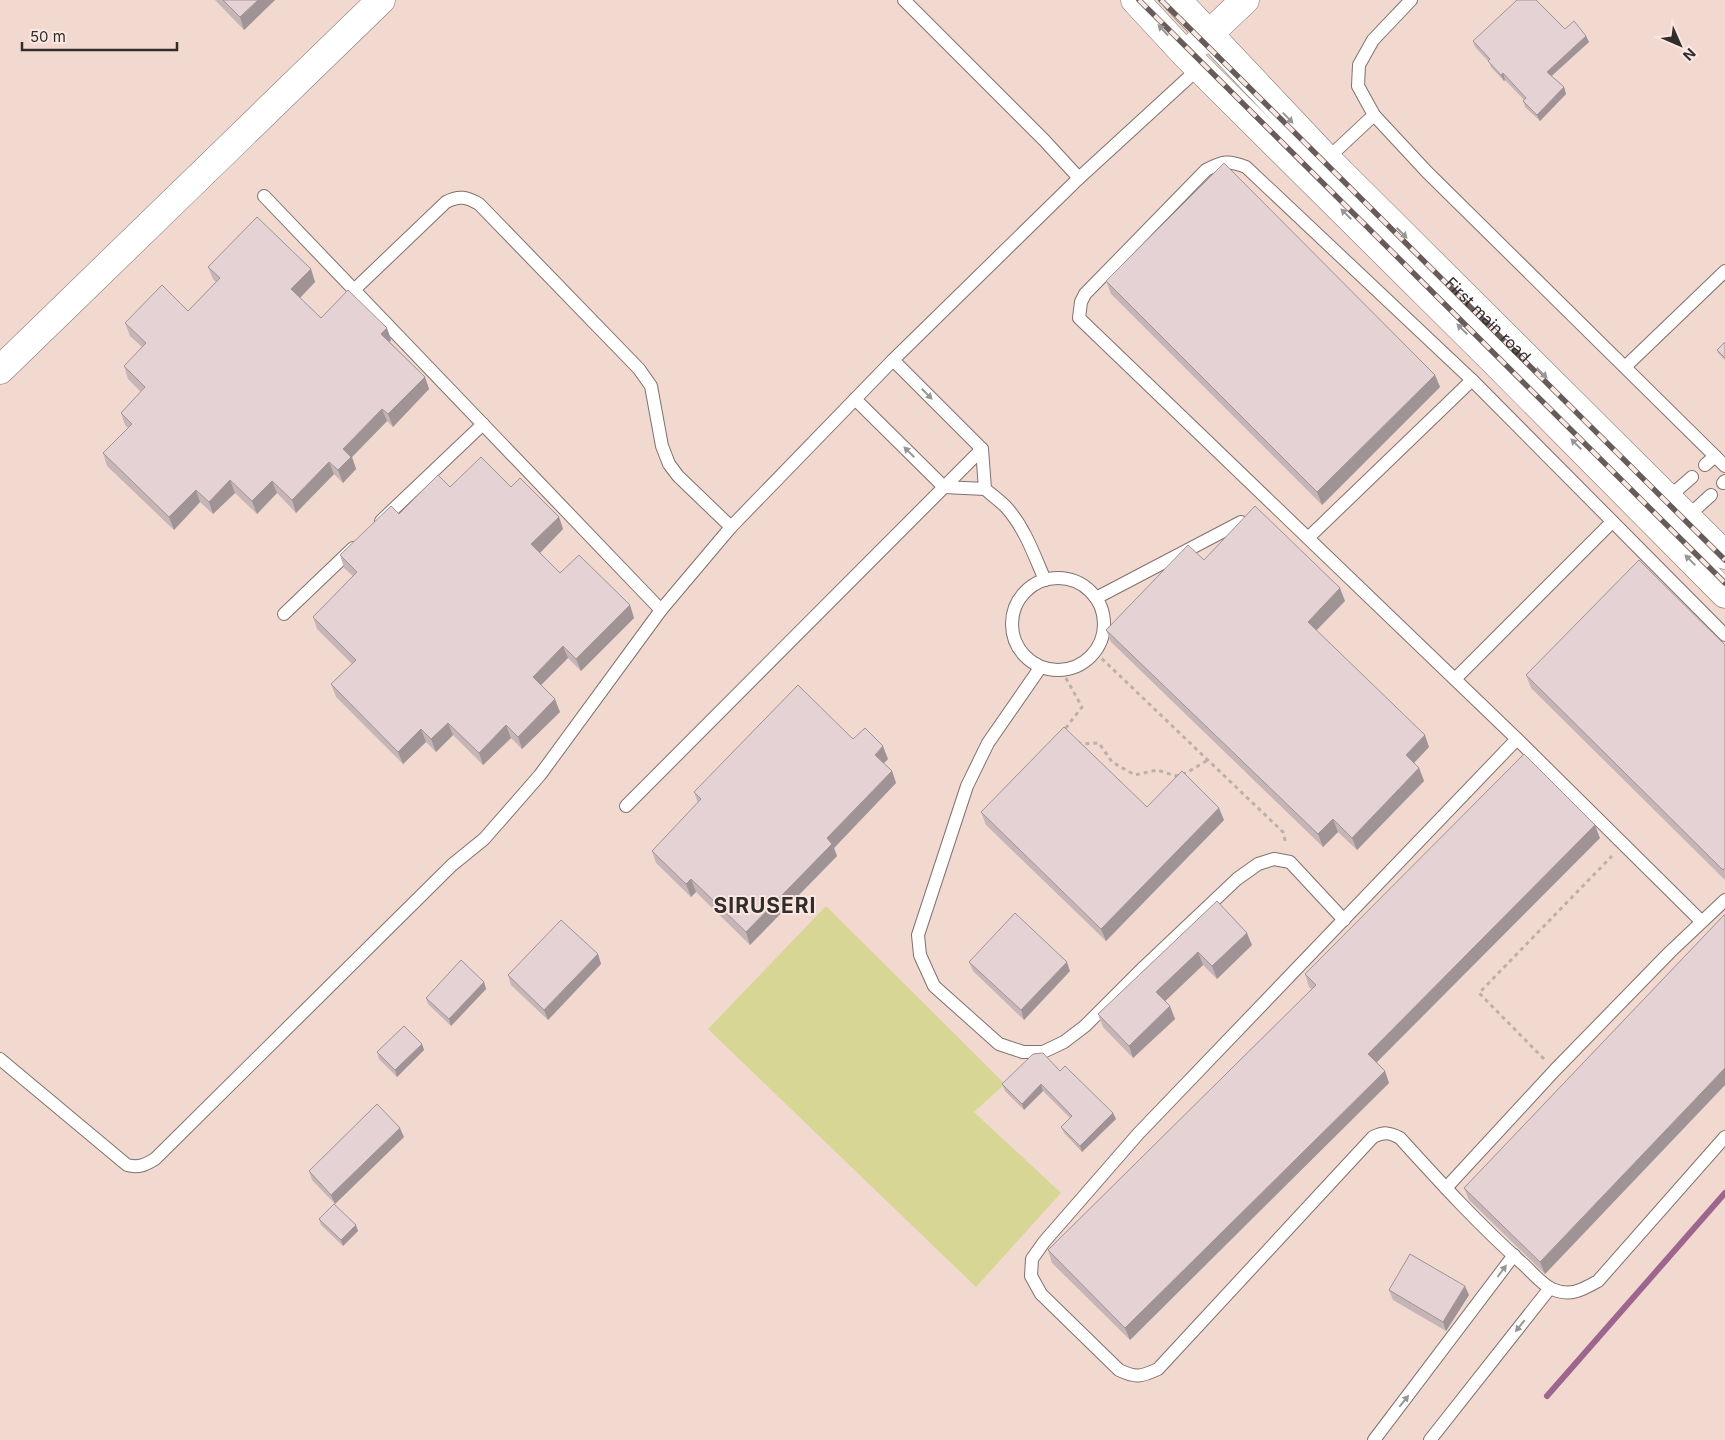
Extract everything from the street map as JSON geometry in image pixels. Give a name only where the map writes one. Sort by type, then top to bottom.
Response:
[{"type":"street","points":[[1135,0],[1198,66],[1725,594]]},
{"type":"street","name":"First main road","points":[[1177,0],[1327,159],[1725,555]]},
{"type":"street","points":[[1198,66],[1209,34],[1245,0]]},
{"type":"street","points":[[0,370],[375,6]]},
{"type":"lane","points":[[904,0],[1044,140],[1078,178]]},
{"type":"lane","points":[[1411,0],[1373,40],[1359,65],[1358,86],[1374,115],[1427,172],[1725,466]]},
{"type":"lane","points":[[0,1059],[127,1165],[135,1167],[150,1162],[185,1130],[452,865],[484,840],[540,775],[661,610],[731,527],[893,360],[1078,178],[1198,66]]},
{"type":"lane","points":[[1327,159],[1374,115]]},
{"type":"lane","points":[[1701,922],[1517,739],[1079,318],[1081,302],[1085,294],[1206,170],[1219,162],[1232,161],[1246,168],[1472,380],[1725,636]]},
{"type":"lane","points":[[264,196],[661,610]]},
{"type":"lane","points":[[354,290],[446,202],[455,197],[464,197],[479,204],[639,369],[651,386],[662,446],[669,464],[678,476],[731,527]]},
{"type":"lane","points":[[1625,367],[1725,271]]},
{"type":"lane","points":[[893,360],[982,448],[985,489]]},
{"type":"lane","points":[[1308,538],[1472,380]]},
{"type":"lane","points":[[855,399],[944,487],[985,489],[1006,507],[1028,539],[1045,580]]},
{"type":"lane","points":[[284,614],[483,424]]},
{"type":"lane","points":[[626,806],[982,448]]},
{"type":"lane","points":[[1705,465],[1715,456]]},
{"type":"lane","points":[[1668,498],[1692,477]]},
{"type":"lane","points":[[1687,517],[1711,494]]},
{"type":"lane","points":[[1096,598],[1241,522]]},
{"type":"lane","points":[[1455,679],[1612,522]]},
{"type":"lane","points":[[1068,578],[1083,584],[1096,598],[1102,608],[1105,623],[1103,638],[1096,653],[1084,663],[1070,670],[1055,671],[1040,668],[1027,660],[1018,648],[1012,634],[1012,618],[1016,604],[1025,592],[1038,582],[1045,580],[1068,578]]},
{"type":"lane","points":[[1040,668],[988,744],[967,786],[918,935],[920,955],[934,986],[999,1044],[1024,1052],[1043,1052],[1064,1042],[1085,1026],[1237,879],[1258,864],[1274,859],[1290,862],[1344,920]]},
{"type":"lane","points":[[1517,739],[1138,1134],[1044,1242],[1032,1259],[1031,1276],[1041,1294],[1119,1370],[1131,1376],[1144,1376],[1158,1369],[1373,1137],[1391,1132],[1400,1138],[1446,1188],[1550,1288],[1566,1292],[1581,1291],[1598,1281],[1725,1137]]},
{"type":"lane","points":[[1446,1188],[1555,1070],[1725,900]]},
{"type":"lane","points":[[1374,1440],[1514,1255]]},
{"type":"lane","points":[[1430,1440],[1550,1288]]},
{"type":"path","points":[[1096,653],[1283,832],[1290,862]]},
{"type":"path","points":[[1062,670],[1082,707],[1064,729],[1070,734]]},
{"type":"path","points":[[1075,739],[1080,744],[1099,743],[1112,762],[1135,775],[1157,770],[1176,776],[1186,773],[1208,760]]},
{"type":"path","points":[[1555,1070],[1479,993],[1623,844]]},
{"type":"shaded area","points":[[0,0],[1725,0],[1725,1440],[0,1440]]},
{"type":"shaded area","points":[[826,906],[1005,1084],[974,1112],[1061,1193],[976,1287],[708,1029]]},
{"type":"building","points":[[223,0],[258,0],[240,17]]},
{"type":"building","points":[[1517,0],[1536,0],[1565,29],[1574,21],[1586,36],[1547,72],[1564,87],[1537,115],[1523,101],[1526,98],[1503,73],[1501,75],[1488,61],[1490,59],[1473,41]]},
{"type":"building","points":[[1224,163],[1435,375],[1317,492],[1106,281]]},
{"type":"building","points":[[257,217],[311,269],[291,289],[321,318],[348,290],[387,328],[381,334],[425,377],[388,414],[382,409],[343,449],[351,457],[338,470],[329,462],[292,500],[272,481],[252,501],[230,480],[209,502],[196,490],[169,517],[103,453],[132,424],[121,413],[145,387],[124,366],[146,343],[125,323],[162,285],[188,311],[220,278],[208,267]]},
{"type":"building","points":[[1725,342],[1725,358],[1717,350]]},
{"type":"building","points":[[481,457],[511,487],[520,478],[559,517],[531,544],[560,573],[579,555],[630,605],[576,659],[563,646],[533,677],[555,699],[518,737],[506,725],[479,753],[448,723],[431,739],[421,729],[398,752],[331,684],[356,660],[313,617],[357,572],[340,555],[391,506],[399,514],[438,475],[450,487]]},
{"type":"building","points":[[1255,506],[1340,588],[1308,622],[1425,735],[1406,755],[1419,768],[1352,838],[1333,819],[1318,834],[1106,630],[1188,545],[1204,560]]},
{"type":"building","points":[[1639,560],[1725,645],[1725,868],[1723,870],[1526,675]]},
{"type":"building","points":[[798,685],[853,739],[865,728],[883,746],[875,755],[892,771],[827,838],[832,844],[746,932],[691,879],[686,884],[652,851],[701,799],[694,792]]},
{"type":"building","points":[[1064,727],[1147,807],[1182,771],[1219,808],[1101,929],[981,812]]},
{"type":"building","points":[[1524,754],[1595,825],[1368,1054],[1385,1071],[1125,1328],[1048,1250],[1316,985],[1305,974]]},
{"type":"building","points":[[1217,901],[1247,933],[1212,966],[1198,952],[1156,992],[1170,1006],[1129,1046],[1098,1014]]},
{"type":"building","points":[[1015,913],[1067,962],[1021,1010],[969,962]]},
{"type":"building","points":[[1725,914],[1725,1068],[1540,1262],[1464,1188]]},
{"type":"building","points":[[561,920],[598,954],[544,1010],[508,975]]},
{"type":"building","points":[[461,960],[484,982],[449,1019],[426,998]]},
{"type":"building","points":[[404,1026],[422,1044],[395,1070],[377,1052]]},
{"type":"building","points":[[1043,1053],[1060,1071],[1065,1066],[1113,1113],[1080,1146],[1061,1127],[1072,1116],[1041,1084],[1022,1104],[1002,1084],[1033,1054]]},
{"type":"building","points":[[377,1104],[400,1128],[331,1195],[309,1171]]},
{"type":"building","points":[[334,1204],[356,1225],[341,1240],[319,1219]]},
{"type":"building","points":[[1410,1254],[1465,1286],[1443,1322],[1389,1290]]},
{"type":"waterway","points":[[1547,1396],[1725,1193]]},
{"type":"railway","points":[[1139,0],[1725,583]]},
{"type":"railway","points":[[1161,0],[1725,560]]},
{"type":"district","name":"SIRUSERI","points":[[765,906]]}]
